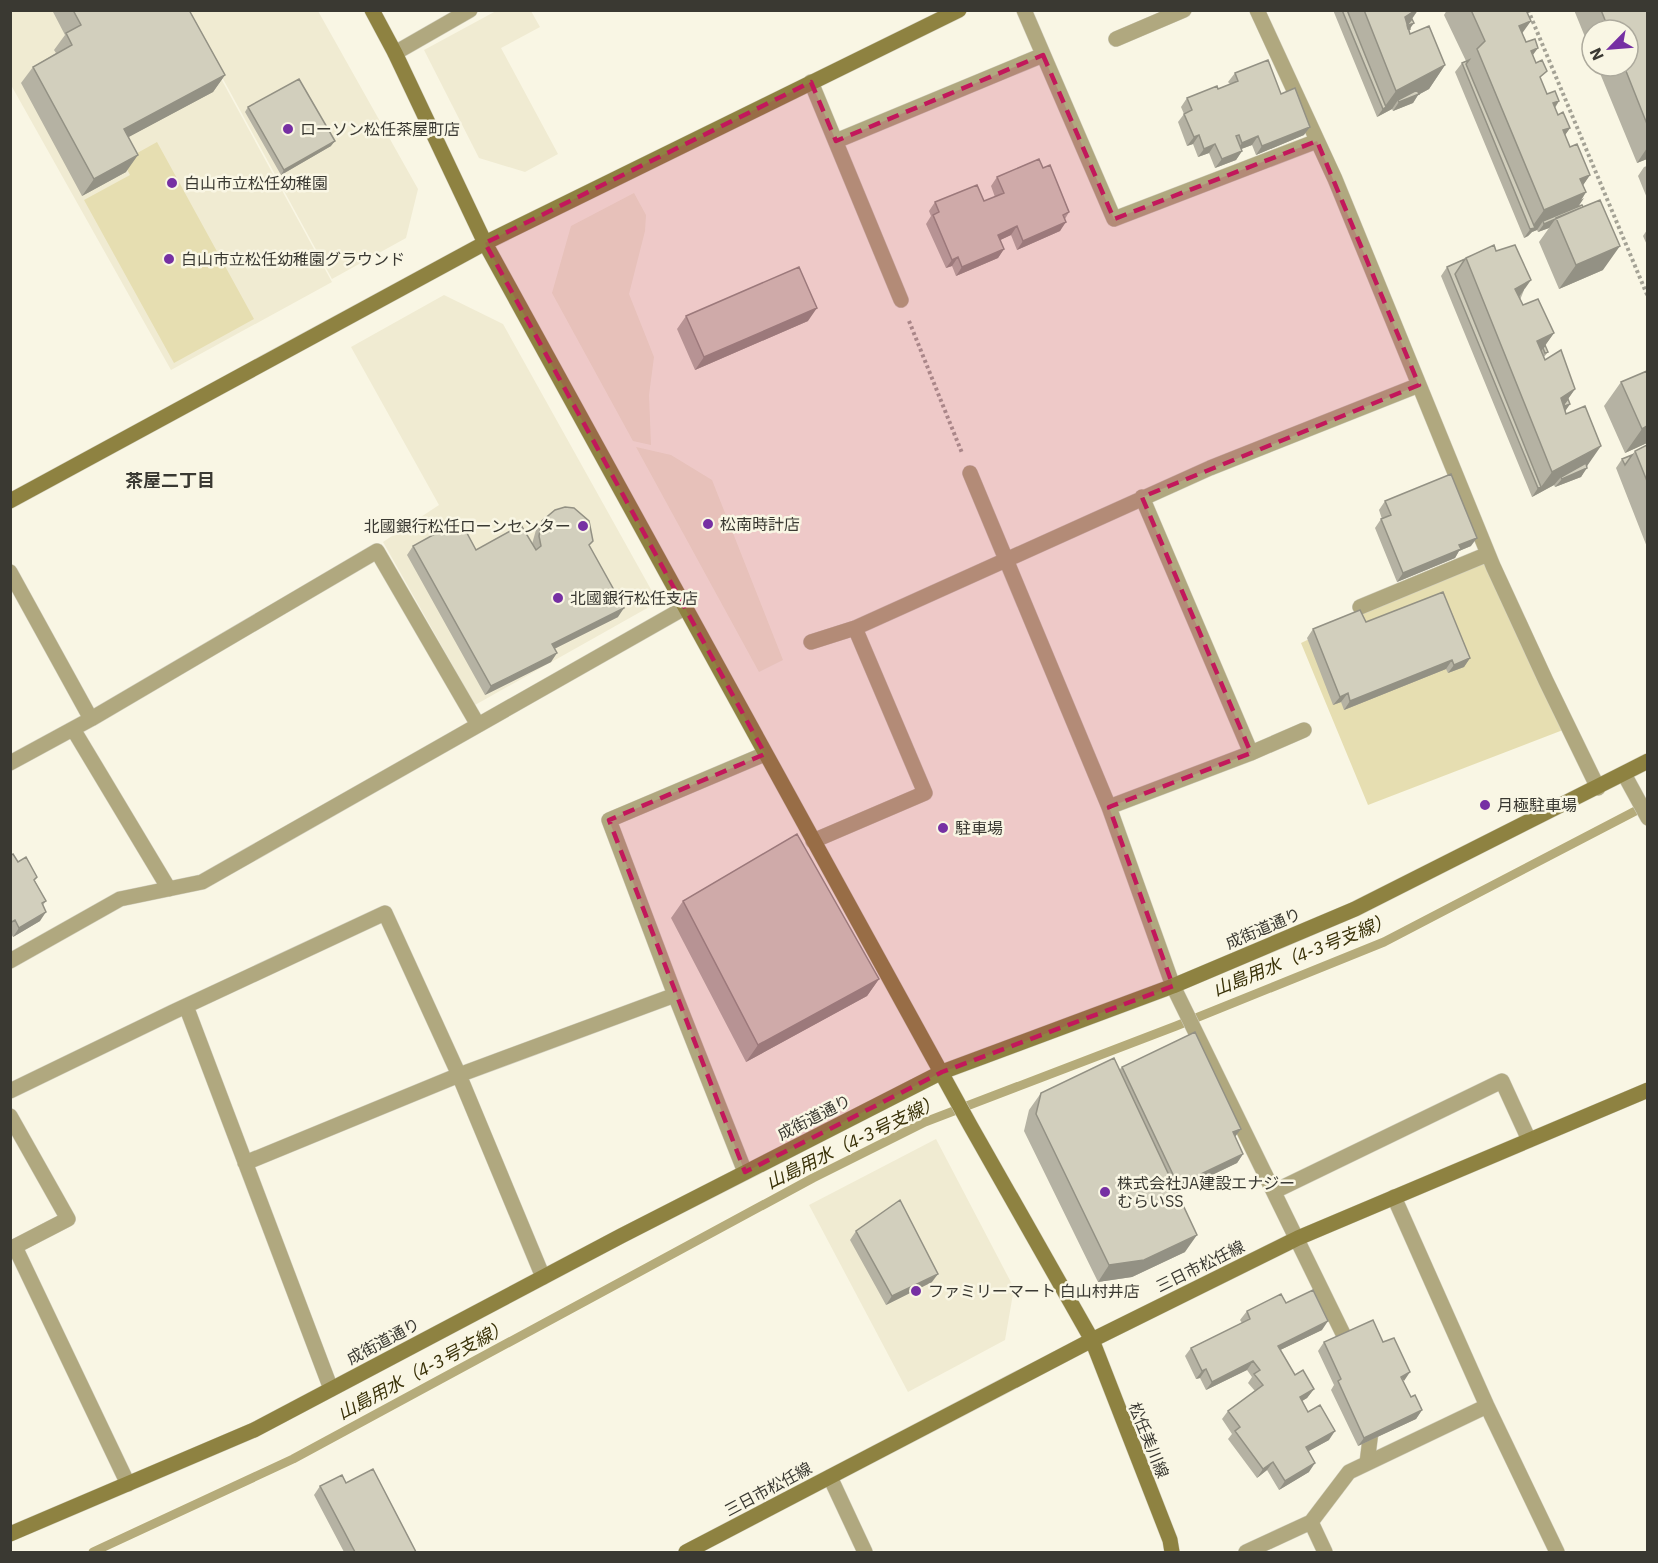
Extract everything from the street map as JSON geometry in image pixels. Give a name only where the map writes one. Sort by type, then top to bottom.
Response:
[{"type":"street","name":"松任美川線","points":[[372,10],[395,53],[485,243],[970,1125],[1092,1340],[1170,1540],[1172,1552]]},
{"type":"street","points":[[395,53],[470,10]]},
{"type":"street","points":[[10,501],[485,243],[959,10]]},
{"type":"street","points":[[1024,10],[1114,219],[1317,141]]},
{"type":"street","points":[[1116,39],[1184,10]]},
{"type":"street","points":[[1257,10],[1335,178],[1488,554],[1598,788]]},
{"type":"street","points":[[836,141],[1043,55]]},
{"type":"street","points":[[811,82],[901,300]]},
{"type":"street","points":[[811,642],[855,628],[1210,468],[1419,385]]},
{"type":"street","points":[[970,473],[1108,807],[1173,986],[1298,1238],[1359,1368]]},
{"type":"street","points":[[1142,497],[1251,753]]},
{"type":"street","points":[[10,763],[91,719],[377,551],[478,725]]},
{"type":"street","points":[[1360,606],[1488,554]]},
{"type":"street","points":[[10,572],[91,719]]},
{"type":"street","points":[[10,961],[120,899],[202,882],[686,607]]},
{"type":"street","points":[[813,841],[925,793],[855,628]]},
{"type":"street","points":[[73,729],[169,889]]},
{"type":"street","points":[[1108,807],[1251,753],[1304,730]]},
{"type":"street","points":[[745,1172],[609,820],[765,754]]},
{"type":"street","name":"成街道通り","points":[[10,1534],[254,1430],[543,1277],[942,1072],[1173,986],[1355,909],[1647,762]]},
{"type":"street","points":[[1624,774],[1647,818]]},
{"type":"street","points":[[10,1091],[385,914],[459,1075],[543,1277]]},
{"type":"street","points":[[245,1163],[459,1075],[675,995]]},
{"type":"street","points":[[186,1006],[331,1389]]},
{"type":"street","points":[[1275,1191],[1502,1081],[1529,1140]]},
{"type":"street","name":"三日市松任線","points":[[686,1552],[1092,1340],[1298,1238],[1647,1090]]},
{"type":"street","points":[[10,1116],[68,1219],[13,1248],[128,1484]]},
{"type":"street","points":[[1394,1197],[1486,1406],[1557,1552]]},
{"type":"street","points":[[1246,1552],[1311,1522],[1349,1472],[1486,1406]]},
{"type":"street","points":[[1367,1463],[1373,1411]]},
{"type":"street","points":[[830,1477],[865,1552]]},
{"type":"street","points":[[1311,1522],[1325,1552]]},
{"type":"path","points":[[1528,10],[1647,297]]},
{"type":"path","points":[[901,300],[970,473]]},
{"type":"highlighted area","points":[[1043,55],[1114,219],[1317,141],[1419,385],[1142,497],[1251,753],[1109,807],[1173,986],[942,1072],[745,1172],[609,820],[765,754],[485,243],[811,82],[836,141]]},
{"type":"shaded area","name":"白山市立松任幼稚園","points":[[10,11],[184,11],[332,282],[171,370],[11,85]]},
{"type":"shaded area","points":[[186,11],[318,11],[418,189],[406,238],[332,279]]},
{"type":"shaded area","points":[[496,11],[531,11],[540,27],[501,48],[558,154],[525,172],[479,158],[424,50]]},
{"type":"shaded area","name":"白山市立松任幼稚園グラウンド","points":[[157,142],[254,319],[174,363],[84,200],[130,175],[123,161]]},
{"type":"shaded area","points":[[634,193],[646,215],[645,231],[629,294],[654,357],[649,395],[651,445],[633,441],[552,293],[571,226]]},
{"type":"shaded area","name":"北國銀行松任支店","points":[[444,295],[503,324],[658,602],[475,705],[383,542],[439,505],[351,347]]},
{"type":"shaded area","name":"松南時計店","points":[[636,447],[671,455],[712,480],[783,660],[759,672]]},
{"type":"shaded area","points":[[1481,556],[1563,730],[1368,805],[1301,643]]},
{"type":"shaded area","points":[[936,1139],[1014,1288],[1005,1340],[908,1392],[809,1205]]},
{"type":"building","points":[[73,10],[189,10],[225,75],[124,129],[138,155],[94,179],[33,67],[72,45],[66,33],[81,25]]},
{"type":"building","points":[[1342,10],[1347,10],[1386,107],[1383,109]]},
{"type":"building","points":[[1364,10],[1416,10],[1405,17],[1410,34],[1429,26],[1445,65],[1396,91]]},
{"type":"building","points":[[1471,10],[1526,10],[1531,21],[1519,26],[1526,42],[1535,39],[1538,48],[1531,51],[1536,63],[1542,60],[1547,71],[1540,77],[1547,94],[1555,91],[1559,101],[1553,103],[1558,115],[1563,112],[1570,128],[1563,130],[1570,147],[1577,144],[1590,175],[1580,179],[1586,192],[1544,210],[1477,49],[1485,41]]},
{"type":"building","points":[[1601,10],[1647,10],[1647,124],[1629,78],[1640,78],[1640,18],[1604,18]]},
{"type":"building","points":[[1412,19],[1414,23],[1409,25],[1410,29],[1408,29],[1407,25]]},
{"type":"building","points":[[1268,60],[1281,94],[1295,88],[1310,127],[1262,146],[1258,136],[1242,143],[1239,135],[1236,136],[1242,151],[1222,159],[1215,144],[1204,149],[1199,135],[1194,137],[1184,114],[1192,110],[1187,98],[1217,86],[1218,89],[1238,81],[1235,73]]},
{"type":"building","points":[[1469,60],[1466,64],[1535,228],[1530,229],[1462,63]]},
{"type":"building","name":"ローソン松任茶屋町店","points":[[299,79],[335,141],[284,170],[248,107]]},
{"type":"building","points":[[1417,90],[1419,94],[1399,102],[1398,100]]},
{"type":"building","points":[[1039,159],[1043,168],[1050,165],[1069,212],[1063,215],[1066,222],[1023,241],[1017,226],[998,235],[1004,249],[962,267],[958,257],[952,260],[933,215],[939,212],[935,202],[977,185],[984,201],[1004,193],[997,177]]},
{"type":"building","points":[[1600,200],[1620,246],[1576,265],[1556,218]]},
{"type":"building","points":[[1582,205],[1583,207],[1544,224],[1543,221]]},
{"type":"building","points":[[1494,245],[1496,251],[1515,245],[1531,280],[1515,289],[1523,305],[1538,299],[1554,333],[1537,341],[1545,360],[1561,350],[1575,389],[1561,398],[1566,414],[1585,406],[1601,446],[1552,472],[1466,258]]},
{"type":"building","points":[[1465,259],[1455,274],[1541,487],[1538,488],[1447,267]]},
{"type":"building","points":[[799,267],[817,308],[704,357],[686,316]]},
{"type":"building","points":[[1647,371],[1647,426],[1642,429],[1621,382]]},
{"type":"building","points":[[1647,445],[1647,481],[1635,451]]},
{"type":"building","points":[[1632,455],[1625,465],[1622,459]]},
{"type":"building","points":[[1586,463],[1587,468],[1562,479],[1561,477]]},
{"type":"building","points":[[1451,474],[1477,538],[1459,545],[1461,549],[1403,573],[1381,519],[1391,515],[1385,501]]},
{"type":"building","points":[[565,507],[574,508],[589,521],[593,541],[589,545],[624,608],[552,644],[557,653],[491,686],[413,546],[460,520],[476,550],[521,525],[536,550],[541,546],[539,536],[542,521],[555,510]]},
{"type":"building","points":[[1443,592],[1470,658],[1454,665],[1452,660],[1350,701],[1348,693],[1340,697],[1313,629],[1360,610],[1366,622]]},
{"type":"building","points":[[797,834],[879,979],[758,1045],[683,901]]},
{"type":"building","points":[[13,854],[18,862],[26,857],[37,877],[34,880],[46,901],[42,903],[46,912],[19,928],[15,920],[10,923],[10,856]]},
{"type":"building","points":[[1195,1032],[1241,1129],[1233,1132],[1243,1154],[1178,1185],[1122,1067]]},
{"type":"building","name":"株式会社JA建設エナジー むらいSS","points":[[1114,1058],[1197,1235],[1144,1260],[1109,1265],[1036,1114],[1041,1093]]},
{"type":"building","points":[[900,1200],[938,1274],[892,1296],[856,1231]]},
{"type":"building","points":[[1313,1290],[1328,1321],[1278,1346],[1295,1375],[1303,1370],[1314,1389],[1300,1397],[1308,1412],[1320,1405],[1335,1431],[1306,1447],[1315,1463],[1285,1481],[1273,1462],[1263,1469],[1235,1431],[1240,1427],[1228,1411],[1263,1385],[1254,1374],[1260,1370],[1253,1361],[1212,1382],[1206,1369],[1202,1371],[1191,1348],[1250,1319],[1247,1311],[1281,1294],[1286,1303]]},
{"type":"building","points":[[1373,1320],[1383,1342],[1394,1338],[1410,1372],[1401,1377],[1411,1397],[1415,1395],[1422,1410],[1364,1438],[1338,1381],[1341,1379],[1324,1342]]},
{"type":"building","points":[[373,1469],[416,1552],[355,1552],[320,1486],[342,1475],[346,1483]]},
{"type":"waterway","name":"山島用水（4-3号支線）","points":[[93,1552],[293,1459],[813,1178],[925,1122],[1176,1026],[1384,942],[1645,806]]},
{"type":"place","name":"ローソン松任茶屋町店","points":[[288,129]]},
{"type":"place","name":"白山市立松任幼稚園","points":[[172,183]]},
{"type":"place","name":"白山市立松任幼稚園グラウンド","points":[[169,259]]},
{"type":"place","name":"松南時計店","points":[[708,524]]},
{"type":"place","name":"北國銀行松任ローンセンター","points":[[583,526]]},
{"type":"place","name":"北國銀行松任支店","points":[[558,598]]},
{"type":"place","name":"月極駐車場","points":[[1485,805]]},
{"type":"place","name":"駐車場","points":[[943,828]]},
{"type":"place","name":"株式会社JA建設エナジー むらいSS","points":[[1105,1192]]},
{"type":"place","name":"ファミリーマート 白山村井店","points":[[916,1291]]},
{"type":"district","name":"茶屋二丁目","points":[[170,481]]}]
